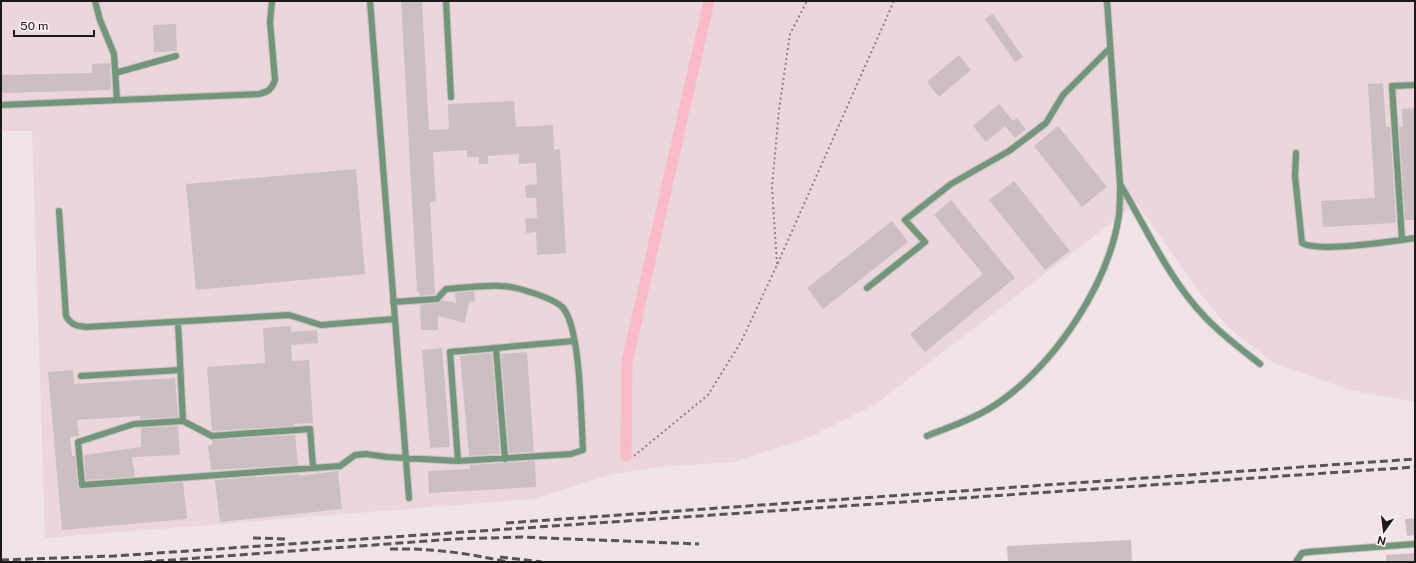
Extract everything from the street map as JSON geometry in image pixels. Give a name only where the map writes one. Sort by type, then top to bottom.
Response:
[{"type":"lane","points":[[95,1],[100,20],[114,54],[117,100]]},
{"type":"lane","points":[[1,105],[259,94],[267,92],[273,86],[275,80],[270,22],[272,1]]},
{"type":"lane","points":[[370,1],[409,498]]},
{"type":"lane","points":[[446,1],[451,97]]},
{"type":"lane","points":[[927,436],[967,420],[1000,402],[1027,380],[1049,357],[1085,306],[1104,270],[1119,214],[1120,184],[1107,1]]},
{"type":"lane","points":[[867,288],[925,242],[905,220],[951,184],[1009,151],[1046,123],[1063,95],[1110,48]]},
{"type":"lane","points":[[115,73],[176,56]]},
{"type":"lane","points":[[1402,240],[1392,86],[1415,85]]},
{"type":"lane","points":[[1296,154],[1295,176],[1302,243],[1313,247],[1415,238]]},
{"type":"lane","points":[[1120,184],[1166,263],[1186,294],[1205,318],[1229,340],[1260,364]]},
{"type":"lane","points":[[59,211],[66,316],[70,322],[77,326],[86,327],[289,315],[322,325],[394,319]]},
{"type":"lane","points":[[313,468],[310,429],[212,436],[183,421],[134,424],[78,442],[82,484],[313,468],[340,466],[355,455],[366,454],[458,461],[571,454],[584,450],[574,341],[570,322],[564,309],[556,302],[502,286],[446,288],[437,299],[393,302]]},
{"type":"lane","points":[[178,322],[183,421]]},
{"type":"lane","points":[[458,461],[450,352],[574,341]]},
{"type":"lane","points":[[496,348],[504,459]]},
{"type":"lane","points":[[81,376],[180,370]]},
{"type":"lane","points":[[1296,562],[1302,553],[1308,552],[1415,544]]},
{"type":"path","points":[[777,265],[772,187],[779,110],[790,34],[807,1]]},
{"type":"path","points":[[634,456],[708,395],[741,342],[777,265],[894,1]]},
{"type":"shaded area","points":[[1,1],[1415,1],[1415,402],[1350,390],[1273,363],[1228,327],[1199,292],[1137,203],[874,405],[806,439],[735,462],[659,467],[613,474],[533,499],[45,538],[32,131],[1,131]]},
{"type":"building","points":[[401,1],[422,1],[429,130],[449,129],[448,104],[514,101],[516,127],[553,125],[554,150],[560,149],[566,253],[537,255],[536,232],[526,233],[525,219],[537,218],[536,198],[526,198],[525,185],[537,184],[536,163],[519,164],[519,154],[488,156],[488,164],[479,164],[479,157],[467,157],[467,150],[433,152],[436,202],[430,202],[435,294],[420,296],[419,292],[417,292]]},
{"type":"building","points":[[993,14],[1023,57],[1015,62],[985,19]]},
{"type":"building","points":[[176,24],[177,51],[154,52],[153,25]]},
{"type":"building","points":[[959,55],[971,70],[939,97],[927,82]]},
{"type":"building","points":[[110,63],[111,90],[1,93],[1,75],[92,73],[92,64]]},
{"type":"building","points":[[1383,83],[1386,127],[1390,127],[1396,221],[1394,223],[1323,227],[1321,201],[1375,198],[1368,84]]},
{"type":"building","points":[[999,104],[1013,121],[1017,118],[1026,129],[1015,138],[1005,126],[986,142],[973,126]]},
{"type":"building","points":[[1415,108],[1415,220],[1405,220],[1399,127],[1403,126],[1402,109]]},
{"type":"building","points":[[1058,126],[1107,187],[1082,207],[1034,146]]},
{"type":"building","points":[[356,169],[365,274],[196,290],[186,184]]},
{"type":"building","points":[[1014,181],[1070,251],[1045,270],[989,200]]},
{"type":"building","points":[[951,200],[1015,278],[925,352],[910,334],[983,274],[934,215]]},
{"type":"building","points":[[892,221],[908,242],[823,309],[807,288]]},
{"type":"building","points":[[474,291],[475,301],[469,302],[465,323],[438,316],[438,330],[421,330],[420,305],[437,303],[442,300],[456,303],[455,293]]},
{"type":"building","points":[[291,326],[291,332],[317,330],[318,343],[291,345],[292,361],[309,360],[313,423],[294,424],[294,426],[212,431],[207,367],[265,363],[263,328]]},
{"type":"building","points":[[442,348],[450,447],[430,448],[422,350]]},
{"type":"building","points":[[527,352],[534,452],[509,453],[501,354]]},
{"type":"building","points":[[488,353],[492,354],[500,454],[469,456],[460,356]]},
{"type":"building","points":[[73,370],[74,384],[175,378],[178,417],[140,419],[140,416],[77,420],[79,436],[70,437],[72,456],[75,456],[78,485],[80,489],[183,482],[187,519],[62,530],[48,372]]},
{"type":"building","points":[[178,426],[180,455],[132,457],[135,477],[86,480],[84,455],[141,447],[141,428]]},
{"type":"building","points":[[295,435],[298,465],[211,470],[208,445],[213,444],[212,440]]},
{"type":"building","points":[[535,461],[536,487],[429,493],[428,471],[470,469],[470,465]]},
{"type":"building","points":[[338,471],[342,509],[220,522],[215,480],[299,474],[299,476]]},
{"type":"building","points":[[1415,518],[1415,535],[1407,536],[1405,519]]},
{"type":"building","points":[[1131,540],[1132,562],[1008,562],[1007,546]]},
{"type":"building","points":[[1415,553],[1415,562],[1386,562],[1386,555]]},
{"type":"waterway","points":[[626,456],[627,362],[709,1]]},
{"type":"railway","points":[[506,523],[1415,459]]},
{"type":"railway","points":[[1,560],[114,556],[1415,467]]},
{"type":"railway","points":[[144,562],[454,539],[521,537],[699,544]]},
{"type":"railway","points":[[253,538],[287,539]]},
{"type":"railway","points":[[390,549],[420,549],[449,552],[507,562]]},
{"type":"railway","points":[[500,557],[542,562]]}]
